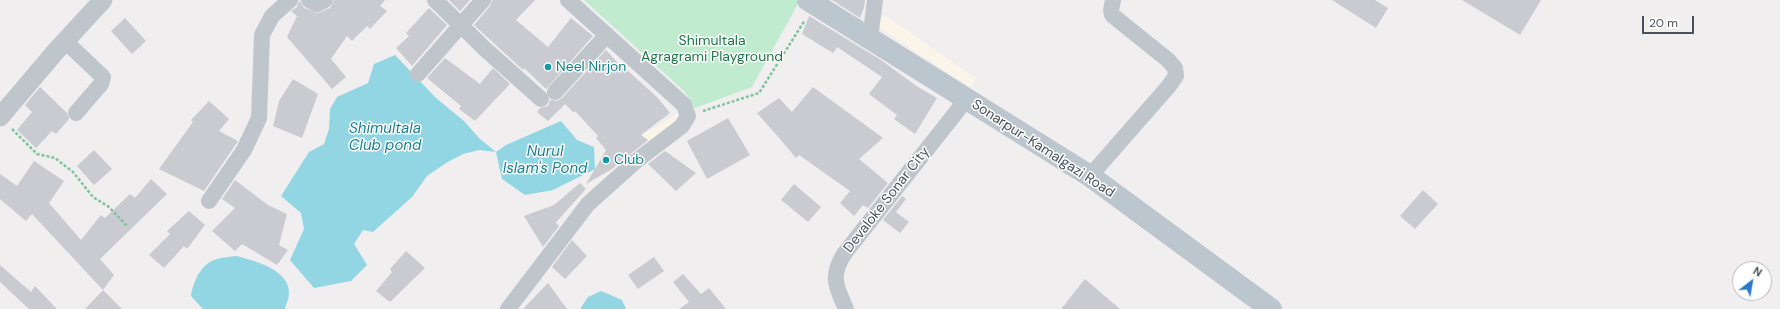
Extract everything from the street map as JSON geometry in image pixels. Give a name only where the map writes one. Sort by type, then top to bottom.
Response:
[{"type":"main road","name":"Sonarpur-Kamalgazi Road","points":[[811,2],[1090,176],[1271,309]]},
{"type":"street","points":[[0,117],[65,41],[103,0]]},
{"type":"street","points":[[209,201],[244,150],[259,118],[262,35],[272,16],[290,0]]},
{"type":"street","points":[[309,0],[318,4],[325,0]]},
{"type":"street","points":[[435,0],[461,25],[548,95],[607,35]]},
{"type":"street","points":[[418,74],[483,0]]},
{"type":"street","points":[[508,309],[588,204],[636,161],[682,126],[688,116],[684,105],[568,0]]},
{"type":"street","points":[[870,39],[875,0]]},
{"type":"street","points":[[1090,176],[1136,125],[1176,76],[1175,68],[1168,60],[1112,15],[1111,10],[1113,0]]},
{"type":"street","points":[[65,41],[102,77],[102,84],[76,113]]},
{"type":"street","name":"Devaloke Sonar City","points":[[846,309],[836,285],[835,276],[837,266],[844,254],[958,110],[964,98]]},
{"type":"path","points":[[688,116],[759,93],[811,2]]},
{"type":"path","points":[[0,117],[37,154],[56,158],[73,172],[93,197],[109,207],[128,227]]},
{"type":"shaded area","points":[[884,15],[976,78],[970,87],[877,26]]},
{"type":"shaded area","points":[[679,113],[675,124],[648,142],[639,137]]},
{"type":"green space","name":"Shimultala Agragrami Playground","points":[[584,0],[796,0],[799,2],[752,87],[695,108],[685,92]]},
{"type":"water","name":"Shimultala Club pond","points":[[395,55],[436,98],[464,121],[479,138],[496,152],[479,150],[463,154],[427,176],[412,197],[373,232],[363,230],[354,244],[367,265],[351,281],[314,288],[290,260],[304,229],[301,213],[281,196],[309,152],[324,144],[329,129],[330,109],[337,97],[368,83],[374,64]]},
{"type":"water","name":"Nurul Islam's Pond","points":[[561,121],[577,140],[594,147],[595,169],[553,190],[525,195],[502,179],[496,152],[506,145]]},
{"type":"water","points":[[236,256],[261,263],[278,272],[284,278],[288,286],[289,294],[285,309],[203,309],[191,296],[196,279],[202,269],[211,261]]},
{"type":"water","points":[[601,291],[622,300],[626,309],[580,309],[588,297]]},
{"type":"building","points":[[299,0],[304,8],[318,13],[330,8],[334,0],[385,0],[380,6],[387,11],[370,29],[367,26],[352,41],[347,36],[331,59],[346,77],[332,89],[287,37],[297,16],[291,11],[297,7]]},
{"type":"building","points":[[449,0],[470,0],[460,11]]},
{"type":"building","points":[[492,0],[535,0],[516,20],[548,47],[571,18],[593,36],[546,89],[474,25],[490,6]]},
{"type":"building","points":[[832,0],[865,0],[860,18]]},
{"type":"building","points":[[1332,0],[1375,0],[1388,8],[1376,28]]},
{"type":"building","points":[[1462,0],[1541,0],[1520,35]]},
{"type":"building","points":[[429,8],[447,25],[412,66],[396,48],[409,36],[406,33]]},
{"type":"building","points":[[809,16],[881,60],[918,87],[937,98],[915,134],[894,119],[897,115],[869,94],[882,77],[837,47],[833,53],[802,34]]},
{"type":"building","points":[[125,18],[146,41],[132,54],[111,31]]},
{"type":"building","points":[[606,50],[626,72],[628,71],[658,98],[670,113],[641,135],[648,140],[612,169],[586,184],[606,150],[596,138],[598,136],[575,111],[574,113],[565,104],[548,121],[537,112],[540,108],[548,106],[550,100],[557,101],[562,98]]},
{"type":"building","points":[[445,58],[480,84],[493,68],[510,84],[475,121],[459,109],[461,106],[427,78]]},
{"type":"building","points":[[293,79],[318,94],[302,138],[273,126],[279,101]]},
{"type":"building","points":[[40,87],[67,113],[69,119],[56,134],[52,131],[36,148],[17,130],[32,112],[25,105]]},
{"type":"building","points":[[813,87],[883,138],[859,159],[888,183],[868,208],[863,205],[854,216],[840,203],[850,191],[799,155],[796,158],[757,113],[779,98],[792,112]]},
{"type":"building","points":[[209,101],[229,119],[219,131],[238,141],[204,191],[159,169],[193,122],[191,120]]},
{"type":"building","points":[[728,118],[750,155],[707,179],[687,141]]},
{"type":"building","points":[[94,150],[112,169],[94,185],[77,166]]},
{"type":"building","points":[[665,151],[696,173],[676,191],[648,164]]},
{"type":"building","points":[[34,161],[64,181],[49,203],[81,240],[101,215],[105,218],[130,194],[135,198],[151,179],[167,194],[100,259],[114,275],[103,290],[32,214],[26,221],[0,199],[0,174],[17,186]]},
{"type":"building","points":[[235,180],[268,205],[287,214],[279,245],[288,250],[277,265],[242,244],[235,251],[212,231],[235,208],[222,199]]},
{"type":"building","points":[[580,183],[586,189],[557,221],[556,223],[559,226],[543,247],[524,216],[554,205]]},
{"type":"building","points":[[794,184],[821,207],[808,222],[781,200]]},
{"type":"building","points":[[1423,190],[1438,204],[1415,229],[1400,216]]},
{"type":"building","points":[[902,196],[906,199],[896,212],[909,222],[900,233],[883,220]]},
{"type":"building","points":[[189,211],[205,225],[187,249],[184,246],[164,268],[149,255],[170,234],[167,231]]},
{"type":"building","points":[[572,240],[587,256],[565,279],[552,267]]},
{"type":"building","points":[[406,251],[425,268],[390,302],[376,291],[392,272],[390,269]]},
{"type":"building","points":[[654,257],[664,271],[638,289],[628,275]]},
{"type":"building","points":[[0,265],[31,292],[35,286],[57,309],[29,309],[0,282]]},
{"type":"building","points":[[683,274],[701,294],[709,288],[726,309],[679,309],[689,302],[673,282]]},
{"type":"building","points":[[1085,279],[1120,309],[1061,309]]},
{"type":"building","points":[[548,283],[567,309],[523,309]]},
{"type":"building","points":[[103,290],[122,309],[85,309]]},
{"type":"place","name":"Neel Nirjon","points":[[548,67]]},
{"type":"place","name":"Club","points":[[606,160]]}]
